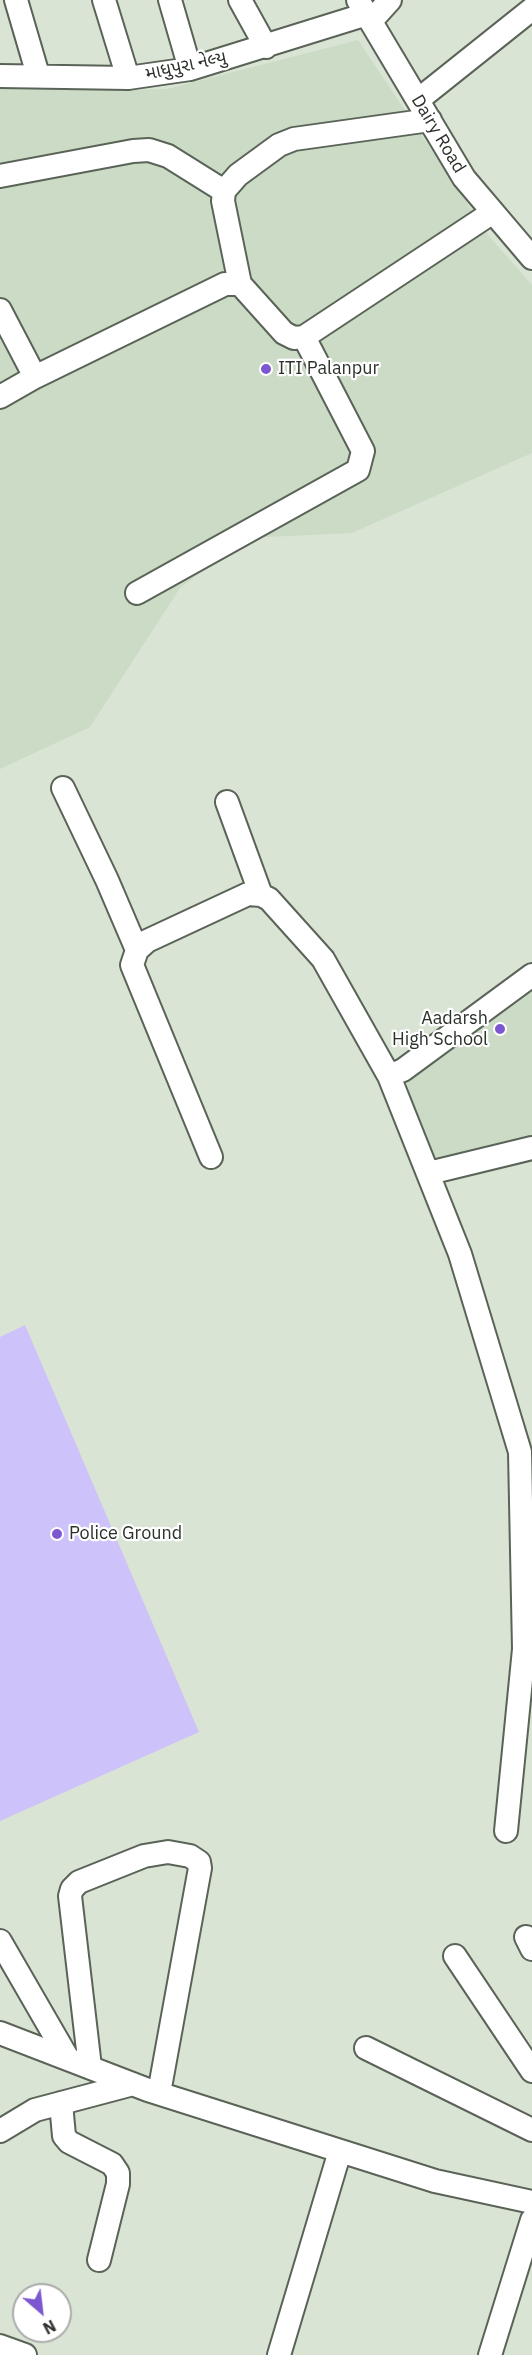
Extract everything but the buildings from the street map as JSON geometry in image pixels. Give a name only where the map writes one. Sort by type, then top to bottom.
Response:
[{"type":"street","points":[[16,0],[38,75]]},
{"type":"street","points":[[104,0],[128,78]]},
{"type":"street","points":[[170,0],[190,69]]},
{"type":"street","points":[[240,0],[266,46]]},
{"type":"street","points":[[365,12],[390,0]]},
{"type":"street","points":[[418,100],[532,9]]},
{"type":"street","name":"માધુપુરા નેલ્યુ","points":[[0,75],[128,78],[190,69],[365,12]]},
{"type":"street","name":"Dairy Road","points":[[365,12],[464,178],[531,254]]},
{"type":"street","points":[[430,120],[294,139],[279,145],[238,175],[224,191],[223,201],[240,284],[284,333],[294,338],[304,337],[494,212]]},
{"type":"street","points":[[0,176],[149,150],[168,156],[224,191]]},
{"type":"street","points":[[0,397],[35,377],[225,284],[240,284]]},
{"type":"street","points":[[0,310],[35,377]]},
{"type":"street","points":[[137,593],[358,470],[363,451],[304,337]]},
{"type":"street","points":[[63,788],[137,950]]},
{"type":"street","points":[[226,802],[261,895]]},
{"type":"street","points":[[211,1157],[132,965],[137,950],[147,941],[232,899],[248,894],[261,895],[269,898],[323,958],[389,1076],[460,1254],[520,1452],[524,1649],[506,1831]]},
{"type":"street","points":[[389,1076],[403,1070],[532,975]]},
{"type":"street","points":[[429,1173],[532,1148]]},
{"type":"street","points":[[90,2067],[86,2016],[70,1896],[72,1889],[79,1882],[144,1856],[168,1852],[190,1856],[198,1862],[200,1868],[159,2093]]},
{"type":"street","points":[[0,1941],[67,2057]]},
{"type":"street","points":[[455,1956],[532,2071]]},
{"type":"street","points":[[0,2032],[133,2084],[340,2151],[435,2181],[532,2202]]},
{"type":"street","points":[[366,2048],[532,2130]]},
{"type":"street","points":[[0,2131],[34,2110],[133,2084]]},
{"type":"street","points":[[61,2103],[64,2136],[69,2142],[112,2164],[118,2173],[118,2184],[99,2260]]},
{"type":"street","points":[[279,2355],[340,2151]]},
{"type":"street","points":[[489,2355],[532,2220]]},
{"type":"street","points":[[0,2346],[26,2355]]},
{"type":"shaded area","name":"ITI Palanpur","points":[[358,40],[489,236],[532,285],[532,453],[352,533],[246,538],[180,588],[90,727],[0,769],[0,86],[167,89]]},
{"type":"shaded area","name":"Aadarsh High School","points":[[532,982],[532,1142],[433,1165],[404,1075]]},
{"type":"shaded area","name":"Police Ground","points":[[25,1325],[199,1732],[0,1821],[0,1337]]},
{"type":"place","name":"ITI Palanpur","points":[[266,369]]},
{"type":"place","name":"Aadarsh High School","points":[[500,1029]]},
{"type":"place","name":"Police Ground","points":[[57,1534]]}]
